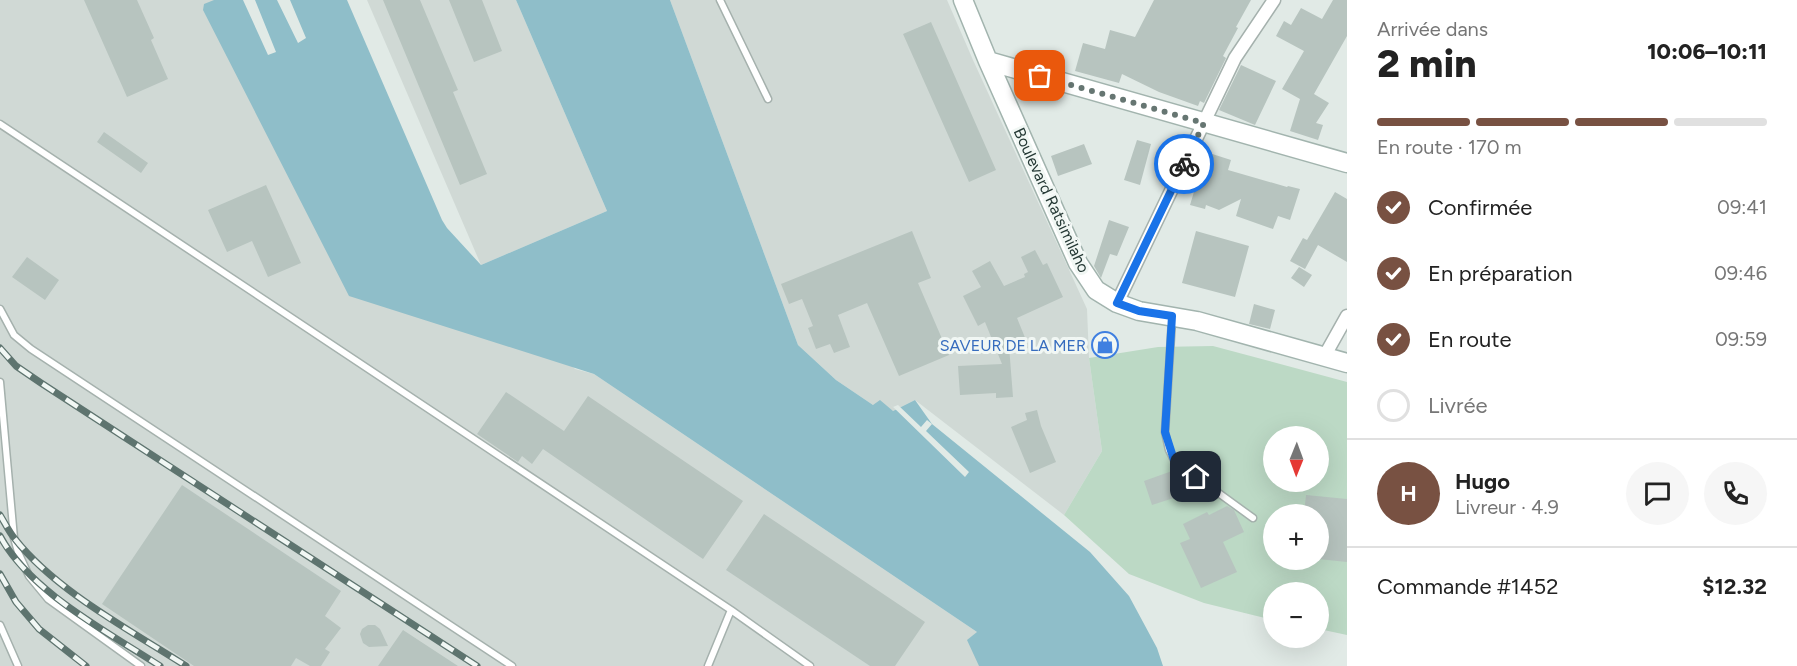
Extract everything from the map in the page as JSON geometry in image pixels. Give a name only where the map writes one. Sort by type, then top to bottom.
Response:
[{"type":"main road","name":"Boulevard Ratsimilaho","points":[[963,0],[1078,263],[1096,290],[1117,303],[1139,311],[1172,316],[1347,363]]},
{"type":"main road","points":[[988,61],[1347,163]]},
{"type":"street","points":[[1117,303],[1235,58],[1274,0]]},
{"type":"street","points":[[1324,357],[1347,316]]},
{"type":"lane","points":[[720,0],[768,99]]},
{"type":"lane","points":[[0,124],[731,610],[810,666]]},
{"type":"lane","points":[[0,309],[14,334],[31,349],[512,666]]},
{"type":"lane","points":[[1172,316],[1165,432],[1174,460],[1253,518]]},
{"type":"lane","points":[[0,382],[14,538],[29,576],[48,599],[141,666]]},
{"type":"lane","points":[[708,666],[731,610]]},
{"type":"lane","points":[[0,625],[18,666]]},
{"type":"shaded area","points":[[0,0],[241,0],[225,4],[575,369],[594,374],[977,632],[992,666],[0,666]]},
{"type":"shaded area","points":[[367,0],[516,0],[607,211],[481,265]]},
{"type":"shaded area","points":[[670,0],[947,0],[1087,309],[1089,358],[1102,451],[1064,515],[915,400],[893,411],[873,405],[836,380],[798,345]]},
{"type":"green space","points":[[1213,346],[1347,382],[1347,635],[1329,631],[1329,582],[1263,582],[1263,618],[1204,603],[1129,574],[1064,515],[1102,451],[1089,358],[1158,347]]},
{"type":"water","points":[[214,0],[347,0],[442,220],[481,265],[607,211],[516,0],[670,0],[798,345],[836,380],[873,405],[880,400],[893,411],[915,400],[932,424],[1090,552],[1129,596],[1157,648],[1163,666],[979,666],[967,640],[977,632],[594,374],[349,296],[203,10],[204,4]]},
{"type":"pier","points":[[243,0],[255,0],[276,52],[268,55]]},
{"type":"pier","points":[[277,0],[290,0],[306,38],[298,43]]},
{"type":"pier","points":[[898,405],[921,427],[927,420],[932,424],[926,431],[969,472],[965,477],[893,407]]},
{"type":"building","points":[[84,0],[137,0],[154,38],[151,40],[168,79],[127,97]]},
{"type":"building","points":[[383,0],[420,0],[458,90],[453,92],[487,174],[460,185]]},
{"type":"building","points":[[449,0],[482,0],[502,51],[474,62]]},
{"type":"building","points":[[1154,0],[1251,0],[1236,27],[1238,28],[1223,56],[1226,58],[1204,103],[1200,101],[1198,106],[1159,92],[1122,74],[1119,83],[1075,71],[1083,43],[1105,49],[1110,30],[1135,37]]},
{"type":"building","points":[[1333,0],[1347,0],[1347,36],[1314,94],[1329,103],[1316,123],[1323,125],[1318,140],[1290,131],[1300,99],[1282,89],[1304,51],[1276,36],[1284,21],[1291,25],[1301,8],[1322,19]]},
{"type":"building","points":[[931,22],[996,170],[969,182],[903,34]]},
{"type":"building","points":[[1241,65],[1276,81],[1255,125],[1219,110]]},
{"type":"building","points":[[104,132],[148,163],[141,173],[97,142]]},
{"type":"building","points":[[1137,140],[1151,144],[1140,185],[1124,180]]},
{"type":"building","points":[[1084,144],[1092,164],[1058,176],[1051,156]]},
{"type":"building","points":[[1206,152],[1231,160],[1228,170],[1300,189],[1290,220],[1278,216],[1273,229],[1236,216],[1241,199],[1219,210],[1206,205],[1205,209],[1190,205]]},
{"type":"building","points":[[266,185],[301,263],[268,277],[252,241],[227,252],[208,210]]},
{"type":"building","points":[[1335,192],[1347,199],[1347,262],[1318,245],[1305,269],[1290,261],[1303,238],[1307,240]]},
{"type":"building","points":[[1109,220],[1129,227],[1117,256],[1110,254],[1101,278],[1094,266]]},
{"type":"building","points":[[912,231],[931,278],[918,283],[949,355],[899,376],[867,303],[838,315],[850,347],[834,353],[830,344],[816,349],[808,328],[813,326],[802,299],[789,304],[781,284]]},
{"type":"building","points":[[1196,231],[1249,246],[1235,297],[1182,283]]},
{"type":"building","points":[[1035,250],[1043,265],[1047,263],[1063,297],[1017,318],[1026,340],[1009,346],[1013,397],[996,398],[996,393],[960,395],[958,366],[1002,364],[985,322],[978,326],[963,296],[981,287],[972,271],[990,261],[1004,286],[1025,277],[1024,274],[1028,272],[1021,257]]},
{"type":"building","points":[[27,257],[59,280],[45,300],[12,277]]},
{"type":"building","points":[[1299,267],[1312,275],[1304,287],[1291,278]]},
{"type":"building","points":[[1254,304],[1275,310],[1270,329],[1249,324]]},
{"type":"building","points":[[506,392],[564,431],[588,396],[743,501],[703,559],[543,449],[532,464],[522,456],[518,462],[477,434]]},
{"type":"building","points":[[1037,410],[1056,462],[1030,473],[1011,427],[1027,420],[1025,413]]},
{"type":"building","points":[[1172,471],[1180,496],[1152,505],[1144,481]]},
{"type":"building","points":[[182,485],[341,591],[325,616],[341,628],[325,649],[330,652],[321,666],[310,666],[296,658],[291,666],[194,666],[102,604]]},
{"type":"building","points":[[1306,495],[1347,499],[1347,562],[1329,560],[1329,504],[1305,504]]},
{"type":"building","points":[[1227,506],[1234,510],[1244,532],[1223,542],[1237,572],[1201,588],[1180,543],[1190,539],[1183,524],[1207,512],[1209,515]]},
{"type":"building","points":[[764,514],[925,622],[895,666],[870,666],[726,570]]},
{"type":"building","points":[[368,625],[375,625],[380,629],[388,646],[369,647],[363,643],[360,634],[362,629]]},
{"type":"building","points":[[403,630],[458,666],[378,666]]},
{"type":"railway","points":[[0,348],[16,366],[41,383],[477,666]]},
{"type":"railway","points":[[0,515],[15,539],[51,576],[118,624],[186,666]]},
{"type":"railway","points":[[0,536],[13,556],[50,593],[94,625],[160,666]]},
{"type":"railway","points":[[0,574],[16,602],[39,629],[86,666]]},
{"type":"way so far","points":[[1040,76],[1204,123],[1184,164]]},
{"type":"place","name":"SAVEUR DE LA MER","points":[[1105,345]]},
{"type":"route","points":[[1184,164],[1117,303],[1139,311],[1172,316],[1165,432],[1174,460],[1196,477]]}]
